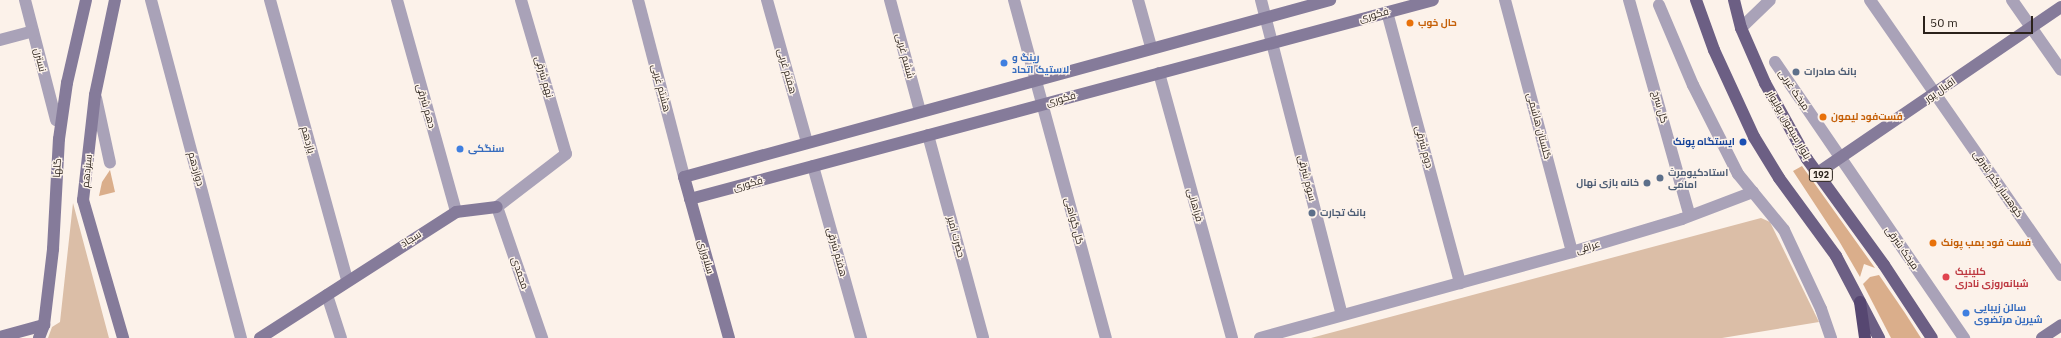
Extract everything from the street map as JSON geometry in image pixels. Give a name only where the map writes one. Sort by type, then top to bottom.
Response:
[{"type":"highway","points":[[1860,302],[1865,338]]},
{"type":"main road","points":[[1696,0],[1714,50],[1754,137],[1779,178],[1820,232],[1879,338]]},
{"type":"main road","name":"بلوار سیمون بولیوار","points":[[1734,0],[1741,28],[1765,83],[1807,159],[1819,172],[1884,265],[1932,338]]},
{"type":"street","name":"نسترن","points":[[25,0],[56,120]]},
{"type":"street","name":"گلها","points":[[39,338],[44,325],[53,249],[59,138],[67,83],[86,0]]},
{"type":"street","name":"سیزدهم","points":[[115,0],[95,95],[83,200],[123,338]]},
{"type":"street","name":"دوازدهم","points":[[151,0],[241,338]]},
{"type":"street","name":"یازدهم","points":[[270,0],[347,280]]},
{"type":"street","name":"دهم شرقی","points":[[397,0],[456,212]]},
{"type":"street","name":"نهم شرقی","points":[[497,207],[566,154],[521,0]]},
{"type":"street","name":"هشتم غربی","points":[[638,0],[684,177]]},
{"type":"street","name":"هفتم غربی","points":[[767,0],[807,142]]},
{"type":"street","name":"ششم غربی","points":[[890,0],[920,111]]},
{"type":"street","name":"گل گواهی","points":[[1014,0],[1106,338]]},
{"type":"street","points":[[1138,0],[1151,47]]},
{"type":"street","name":"سوم شرقی","points":[[1261,0],[1342,315]]},
{"type":"street","points":[[684,177],[1151,47],[1330,0]]},
{"type":"street","name":"فکوری","points":[[690,199],[1433,0]]},
{"type":"street","name":"گلستان هاشمی","points":[[1505,0],[1572,252]]},
{"type":"street","name":"گل سرخ","points":[[1629,0],[1689,214]]},
{"type":"street","points":[[1741,28],[1770,0]]},
{"type":"street","name":"کوهسار یکم شرقی","points":[[1870,0],[2061,275]]},
{"type":"street","points":[[2012,0],[2061,70]]},
{"type":"street","points":[[1658,5],[1692,85],[1738,174],[1784,230],[1821,309],[1831,338]]},
{"type":"street","name":"اقبال پور","points":[[1819,172],[1840,159],[2030,26],[2061,7]]},
{"type":"street","name":"دوم شرقی","points":[[1387,12],[1460,283]]},
{"type":"street","points":[[0,40],[33,31]]},
{"type":"street","name":"میخک غربی","points":[[1775,62],[1840,159]]},
{"type":"street","name":"فراهانی","points":[[1159,73],[1232,338]]},
{"type":"street","points":[[95,95],[110,163]]},
{"type":"street","name":"حضرت امیر","points":[[928,135],[983,338]]},
{"type":"street","name":"میخک شرقی","points":[[1840,159],[1964,338]]},
{"type":"street","name":"هفتم شرقی","points":[[813,166],[862,338]]},
{"type":"street","name":"سلاورزی","points":[[684,177],[729,338]]},
{"type":"street","name":"عراقی","points":[[1260,338],[1572,252],[1682,219],[1689,214],[1753,192]]},
{"type":"street","name":"سجاد","points":[[260,338],[327,295],[347,280],[456,212],[497,207]]},
{"type":"street","name":"محمدی","points":[[497,207],[542,338]]},
{"type":"street","points":[[327,295],[341,338]]},
{"type":"street","points":[[0,337],[44,325]]},
{"type":"street","points":[[2042,338],[2061,325]]},
{"type":"shaded area","points":[[1802,166],[1875,268],[1864,264],[1860,277],[1839,241],[1793,171]]},
{"type":"shaded area","points":[[110,170],[115,192],[99,196],[102,182]]},
{"type":"shaded area","points":[[73,203],[109,338],[48,338],[52,327],[60,322]]},
{"type":"shaded area","points":[[1761,218],[1770,222],[1819,322],[1722,338],[1311,338]]},
{"type":"shaded area","points":[[1879,275],[1921,338],[1891,338],[1863,284],[1870,277]]},
{"type":"place","name":"حال خوب","points":[[1410,23]]},
{"type":"place","name":"رینگ و لاستیک اتحاد","points":[[1004,63]]},
{"type":"place","name":"بانک صادرات","points":[[1796,72]]},
{"type":"place","name":"فست‌فود لیمون","points":[[1823,117]]},
{"type":"place","name":"ایستگاه پونک","points":[[1743,142]]},
{"type":"place","name":"سنگکی","points":[[460,149]]},
{"type":"place","name":"استادکیومرث امامی","points":[[1660,178]]},
{"type":"place","name":"خانه بازی نهال","points":[[1647,183]]},
{"type":"place","name":"بانک تجارت","points":[[1312,213]]},
{"type":"place","name":"فست فود بمب پونک","points":[[1933,243]]},
{"type":"place","name":"کلینیک شبانه‌روزی نادری","points":[[1946,277]]},
{"type":"place","name":"سالن زیبایی شیرین مرتضوی","points":[[1966,313]]}]
